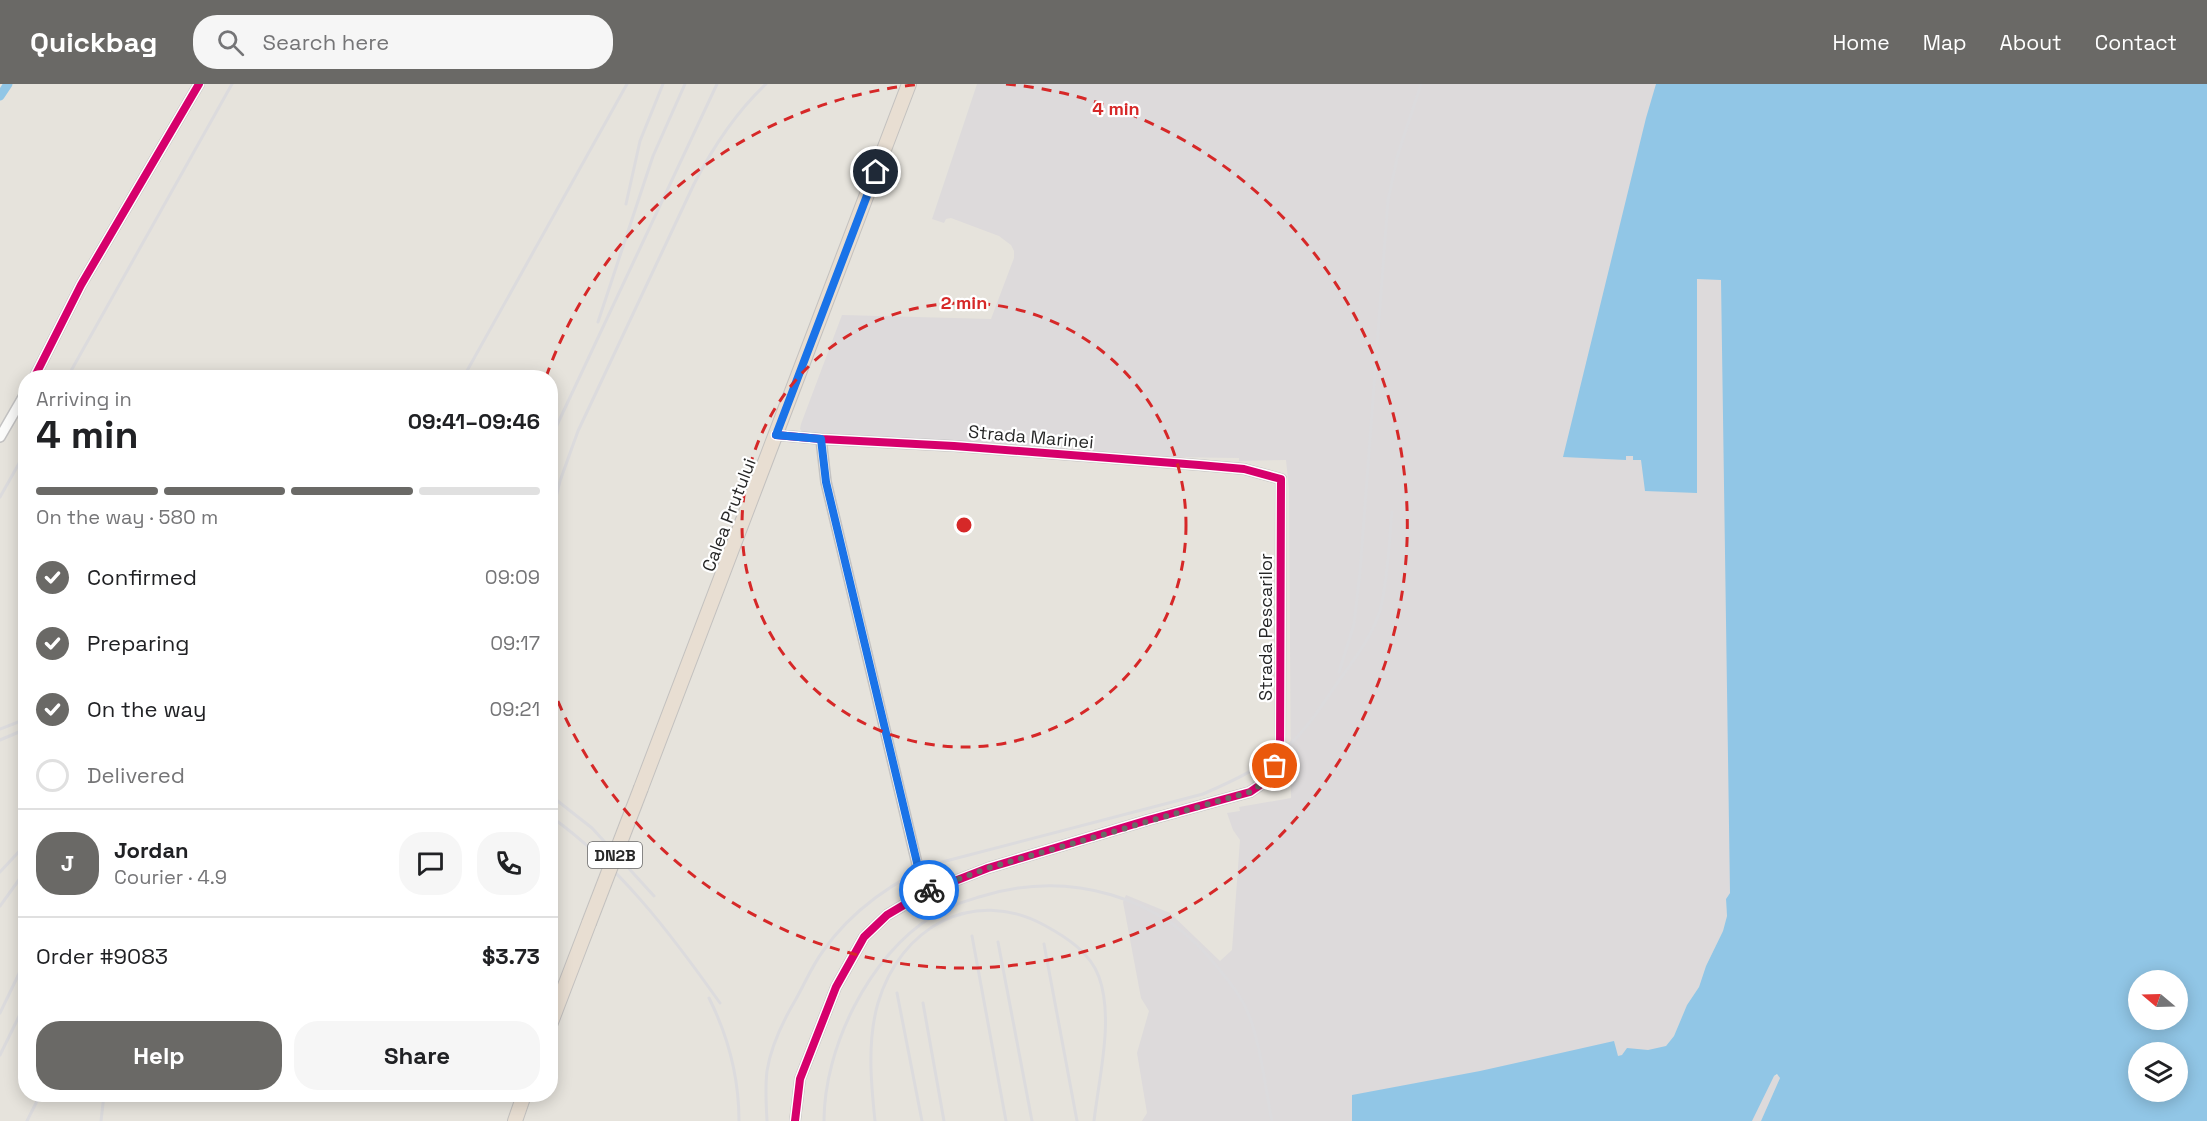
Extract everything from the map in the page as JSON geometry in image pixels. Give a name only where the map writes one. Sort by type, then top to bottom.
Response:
[{"type":"highway","name":"Calea Prutului","points":[[558,1004],[909,84]]},
{"type":"highway","points":[[515,1121],[522,1102]]},
{"type":"street","points":[[38,370],[81,285],[199,84]]},
{"type":"street","points":[[0,437],[18,406]]},
{"type":"street","name":"Strada Marinei","points":[[776,435],[1199,465],[1244,469],[1281,479]]},
{"type":"street","points":[[795,1121],[797,1091],[803,1067],[836,987],[853,954],[874,925],[924,892],[826,482],[821,439]]},
{"type":"street","name":"Strada Pescarilor","points":[[924,892],[988,868],[1259,788],[1271,774],[1280,752],[1281,479]]},
{"type":"shaded area","points":[[977,84],[1764,84],[1730,893],[1726,899],[1727,916],[1723,931],[1706,966],[1699,987],[1687,1005],[1674,1036],[1666,1046],[1774,1076],[1779,1075],[1780,1078],[1761,1121],[1142,1121],[1147,1113],[1137,1053],[1149,1011],[1141,998],[1123,902],[1126,895],[1170,913],[1220,961],[1232,950],[1240,840],[1233,830],[1227,813],[1240,811],[1239,807],[1291,798],[1289,489],[1286,460],[1239,461],[1239,458],[1165,457],[803,433],[800,429],[801,424],[842,315],[991,319],[1014,258],[1011,245],[999,236],[951,218],[946,219],[944,223],[932,219]]},
{"type":"water","points":[[1656,84],[2207,84],[2207,1121],[1761,1121],[1780,1078],[1777,1074],[1752,1121],[1352,1121],[1352,1095],[1480,1071],[1614,1041],[1618,1056],[1622,1055],[1627,1048],[1648,1050],[1666,1046],[1674,1036],[1687,1005],[1699,987],[1706,966],[1723,931],[1727,916],[1726,899],[1730,893],[1721,280],[1697,279],[1697,493],[1645,491],[1641,460],[1633,460],[1633,456],[1626,456],[1626,460],[1563,457]]},
{"type":"waterway","points":[[0,96],[8,84]]},
{"type":"railway","points":[[71,370],[232,84]]},
{"type":"railway","points":[[467,370],[627,84]]},
{"type":"railway","points":[[626,204],[640,141],[663,84]]},
{"type":"railway","points":[[598,322],[653,156],[685,84]]},
{"type":"railway","points":[[558,423],[717,84]]},
{"type":"railway","points":[[558,489],[578,431],[694,184],[726,131],[744,107],[766,84]]},
{"type":"railway","points":[[1339,672],[1354,624],[1360,572],[1388,200],[1398,154],[1421,84]]},
{"type":"railway","points":[[0,497],[18,465]]},
{"type":"railway","points":[[767,1121],[767,1071],[771,1052],[782,1025],[812,969],[834,936],[861,909],[876,898],[908,877],[942,862],[1203,794],[1259,766],[1290,744],[1318,711],[1360,651],[1374,626],[1381,607],[1385,583],[1392,512]]},
{"type":"railway","points":[[0,729],[18,722]]},
{"type":"railway","points":[[0,740],[18,732]]},
{"type":"railway","points":[[558,801],[592,828],[654,896]]},
{"type":"railway","points":[[558,822],[599,857],[643,902],[720,1003]]},
{"type":"railway","points":[[0,872],[18,853]]},
{"type":"railway","points":[[0,906],[18,881]]},
{"type":"railway","points":[[824,1121],[826,1093],[842,1034],[870,979],[889,954],[910,933],[949,907],[1013,889],[1046,886],[1079,888],[1111,895],[1141,906],[1170,923],[1196,944],[1219,969],[1245,1006],[1258,1047],[1272,1121]]},
{"type":"railway","points":[[875,1121],[871,1077],[872,1032],[878,1003],[888,977],[903,954],[921,935],[942,921],[966,913],[991,910],[1017,914],[1044,925],[1076,946],[1095,968],[1103,993],[1105,1029],[1094,1121]]},
{"type":"railway","points":[[972,936],[1006,1121]]},
{"type":"railway","points":[[998,942],[1032,1121]]},
{"type":"railway","points":[[1044,944],[1077,1121]]},
{"type":"railway","points":[[0,1013],[18,976]]},
{"type":"railway","points":[[897,993],[922,1121]]},
{"type":"railway","points":[[709,998],[732,1058],[739,1121]]},
{"type":"railway","points":[[923,1003],[944,1121]]},
{"type":"railway","points":[[0,1055],[18,1018]]},
{"type":"railway","points":[[27,1121],[36,1102]]},
{"type":"railway","points":[[101,1121],[103,1102]]},
{"type":"cycle path","points":[[38,370],[81,285],[199,84]]},
{"type":"cycle path","points":[[776,435],[1199,465],[1244,469],[1281,479],[1280,752],[1266,781],[1250,792],[988,868],[924,893],[887,915],[864,937],[836,987],[800,1079],[795,1121]]},
{"type":"way so far","points":[[929,890],[988,868],[1250,792],[1259,788],[1266,781],[1275,766]]},
{"type":"route","points":[[876,172],[776,435],[821,439],[826,482],[924,892],[929,890]]}]
